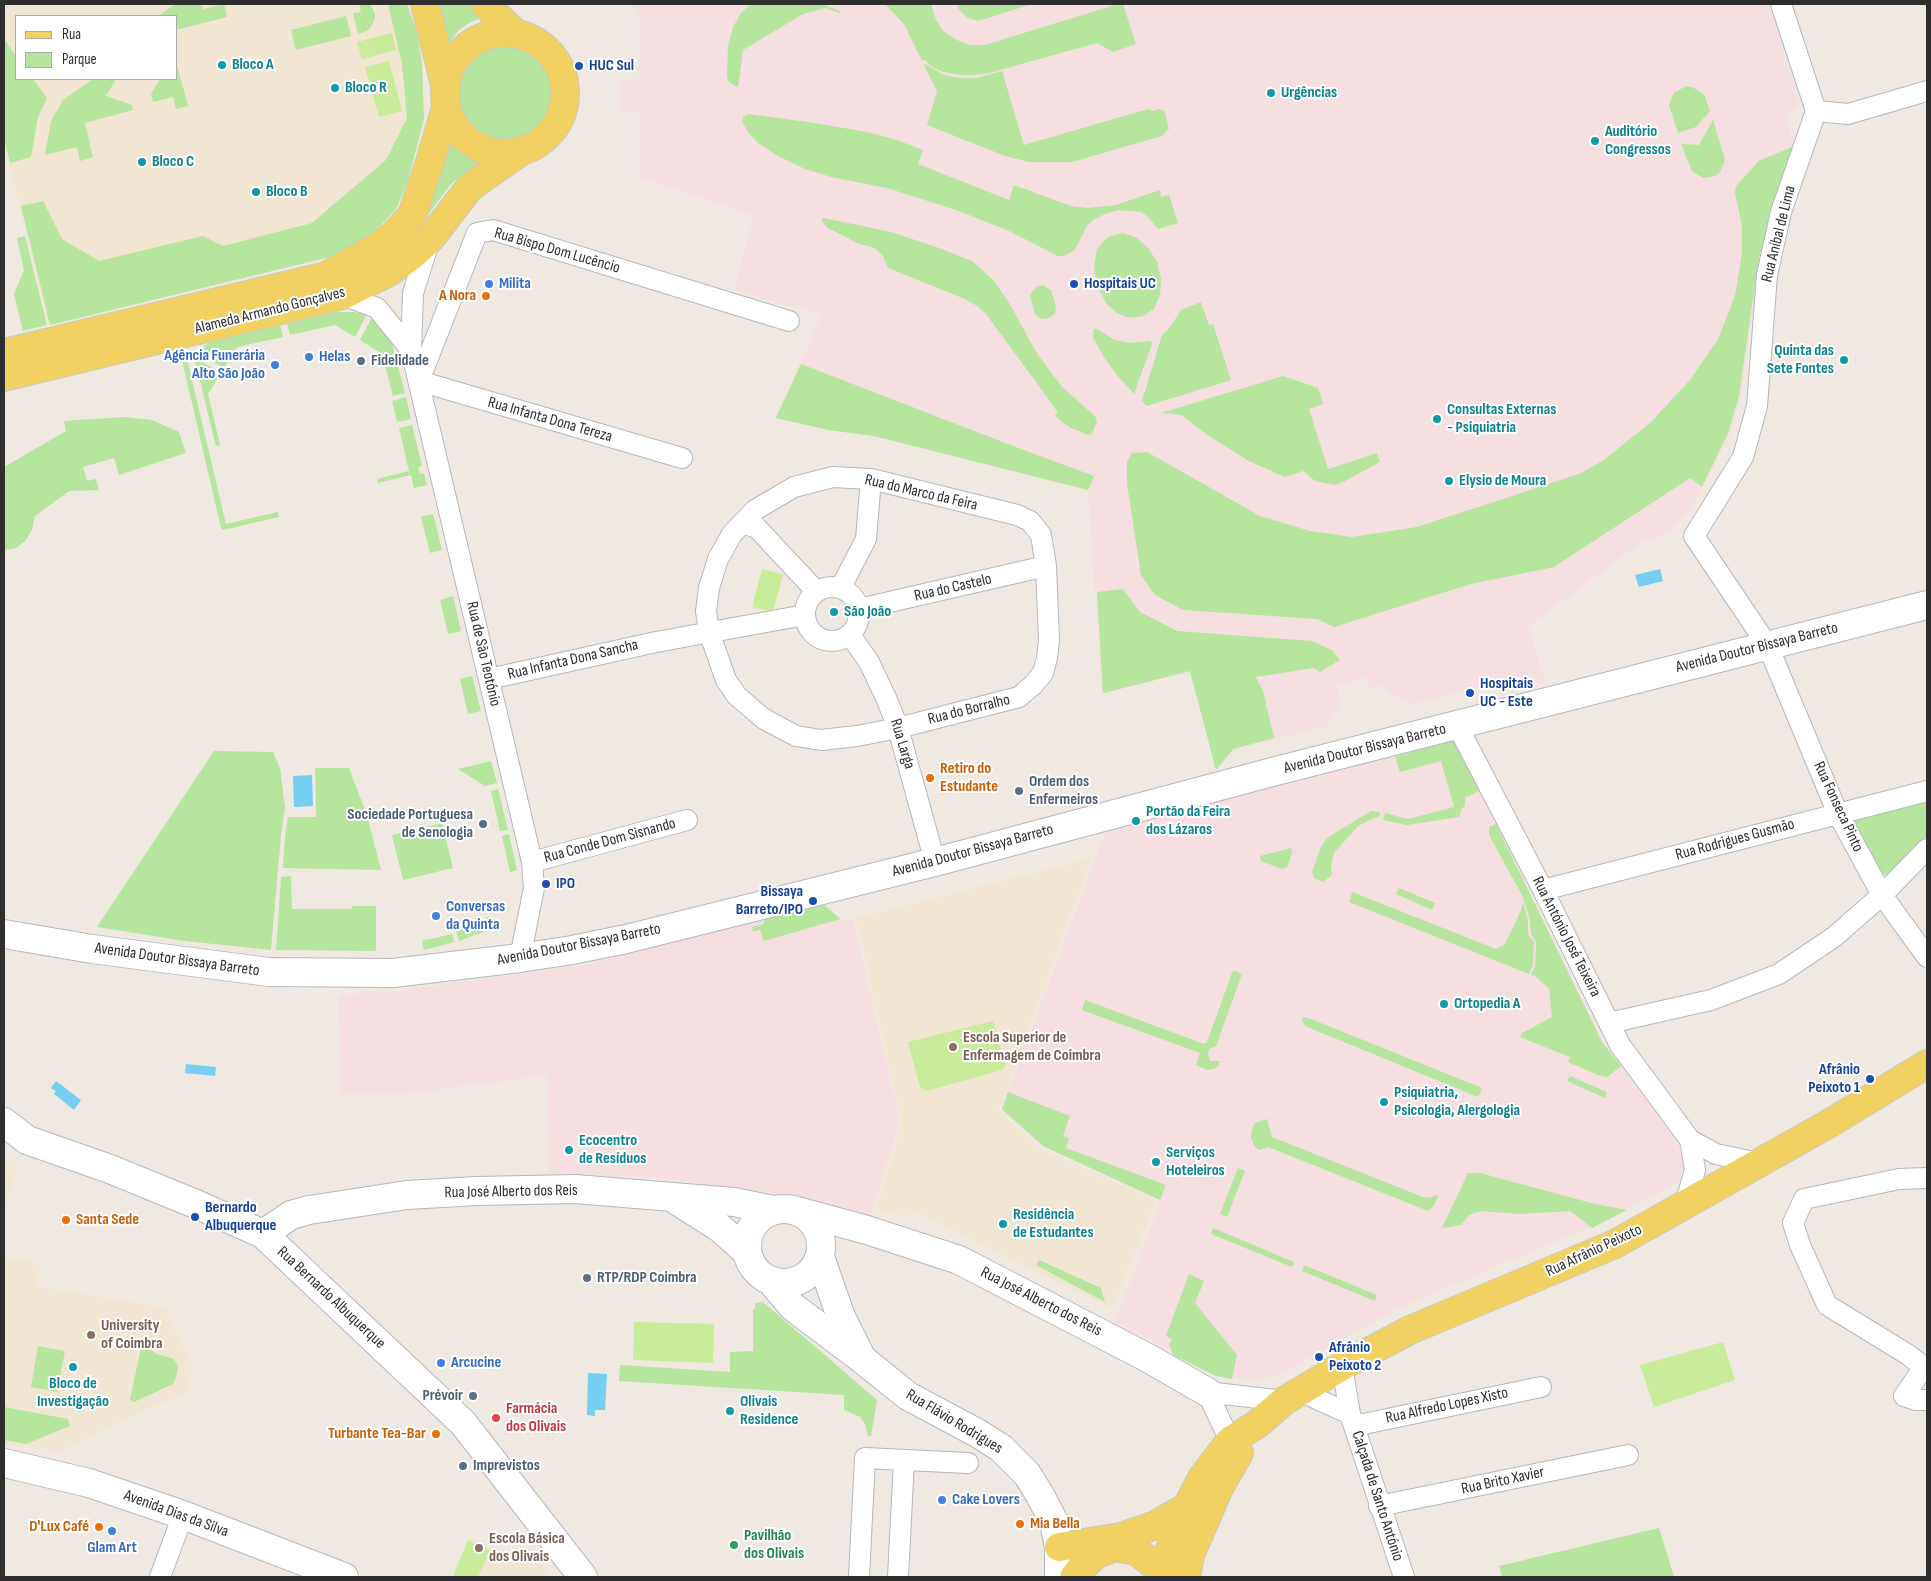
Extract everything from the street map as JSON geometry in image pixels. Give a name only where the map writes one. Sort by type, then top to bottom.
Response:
[{"type":"main road","points":[[425,4],[453,125],[465,139],[481,150],[500,154],[518,153],[540,144],[554,129],[563,112],[566,92],[562,72],[552,55],[537,42],[515,33],[485,4]]},
{"type":"main road","points":[[445,96],[450,66],[462,50],[477,39],[495,33],[515,33]]},
{"type":"main road","name":"Alameda Armando Gonçalves","points":[[4,353],[326,276],[375,248],[393,236],[412,215],[430,162],[445,96]]},
{"type":"main road","name":"Alameda Armando Gonçalves","points":[[4,377],[342,295],[389,272],[411,256],[430,239],[470,188],[518,153]]},
{"type":"main road","name":"Rua Afrânio Peixoto","points":[[1164,1577],[1170,1549],[1187,1507],[1202,1478],[1230,1440],[1256,1425],[1291,1396],[1410,1330],[1615,1244],[1878,1095],[1927,1064]]},
{"type":"main road","name":"Rua Afrânio Peixoto","points":[[1186,1577],[1190,1555],[1218,1488],[1256,1425]]},
{"type":"main road","points":[[1059,1547],[1121,1537],[1153,1526],[1187,1507]]},
{"type":"main road","points":[[1074,1577],[1097,1554],[1115,1547],[1136,1551],[1152,1563],[1164,1577]]},
{"type":"street","points":[[1781,4],[1816,111],[1848,114],[1927,91]]},
{"type":"street","name":"Rua Aníbal de Lima","points":[[1768,646],[1694,536],[1743,457],[1757,406],[1766,275],[1781,212],[1816,111]]},
{"type":"street","name":"Rua Bispo Dom Lucêncio","points":[[418,381],[476,233],[493,230],[789,321]]},
{"type":"street","points":[[411,350],[413,293],[430,239]]},
{"type":"street","points":[[342,295],[377,308],[411,350]]},
{"type":"street","name":"Rua de São Teotónio","points":[[411,350],[532,862],[534,888],[520,958]]},
{"type":"street","name":"Rua Infanta Dona Tereza","points":[[418,381],[682,458]]},
{"type":"street","name":"Rua do Marco da Feira","points":[[708,632],[706,611],[708,588],[718,559],[732,534],[755,510],[794,487],[833,477],[871,479],[1017,515],[1030,521],[1041,535],[1046,566]]},
{"type":"street","points":[[841,587],[866,539],[871,479]]},
{"type":"street","points":[[743,523],[757,528],[816,591]]},
{"type":"street","name":"Rua do Castelo","points":[[859,610],[1046,566]]},
{"type":"street","name":"Rua do Borralho","points":[[708,632],[726,680],[737,696],[764,719],[796,736],[821,740],[858,736],[898,728],[1019,697],[1033,685],[1043,673],[1049,640],[1046,566]]},
{"type":"street","points":[[824,587],[841,587],[853,596],[859,610],[859,619],[856,628],[850,635],[839,641],[827,641],[816,636],[808,627],[804,615],[807,601],[816,591],[824,587]]},
{"type":"street","name":"Avenida Doutor Bissaya Barreto","points":[[4,934],[92,949],[269,972],[394,973],[520,958],[626,939],[935,862],[1456,725],[1927,605]]},
{"type":"street","points":[[708,632],[804,615]]},
{"type":"street","name":"Rua Infanta Dona Sancha","points":[[489,679],[708,632]]},
{"type":"street","name":"Rua Larga","points":[[850,635],[869,662],[898,728],[935,862]]},
{"type":"street","name":"Rua Fonseca Pinto","points":[[1768,646],[1838,814],[1882,895],[1927,958]]},
{"type":"street","name":"Rua António José Teixeira","points":[[1456,725],[1543,890],[1620,1045],[1690,1140],[1716,1154],[1759,1163]]},
{"type":"street","name":"Rua Rodrigues Gusmão","points":[[1543,890],[1927,791]]},
{"type":"street","name":"Rua Conde Dom Sisnando","points":[[532,862],[687,820]]},
{"type":"street","points":[[1608,1023],[1711,1000],[1779,974],[1834,937],[1882,895],[1927,849]]},
{"type":"street","name":"Rua Bernardo Albuquerque","points":[[4,1122],[27,1140],[119,1173],[263,1234],[463,1423],[583,1577]]},
{"type":"street","name":"Rua António José Teixeira","points":[[1685,1205],[1695,1170],[1690,1140]]},
{"type":"street","points":[[1927,1178],[1899,1179],[1804,1199],[1793,1223],[1800,1245],[1827,1304],[1907,1354],[1924,1367],[1904,1396],[1916,1400],[1927,1400]]},
{"type":"street","name":"Rua José Alberto dos Reis","points":[[263,1234],[291,1215],[309,1210],[406,1195],[575,1189],[734,1202],[785,1211],[867,1230],[959,1260],[1148,1358],[1207,1392],[1291,1396]]},
{"type":"street","name":"Rua José Alberto dos Reis","points":[[670,1196],[720,1228],[747,1252],[751,1263],[759,1274],[770,1281]]},
{"type":"street","points":[[747,1252],[747,1242],[755,1222],[763,1215],[785,1211]]},
{"type":"street","name":"Rua Flávio Rodrigues","points":[[785,1211],[807,1216],[820,1234],[821,1251],[841,1317],[862,1359]]},
{"type":"street","points":[[770,1281],[795,1282],[815,1268],[821,1251],[867,1230]]},
{"type":"street","name":"Rua Flávio Rodrigues","points":[[770,1281],[793,1307],[908,1396],[1001,1448],[1027,1474],[1054,1522],[1059,1547],[1058,1577]]},
{"type":"street","name":"Calçada de Santo António","points":[[1342,1366],[1352,1420],[1404,1577]]},
{"type":"street","name":"Rua Alfredo Lopes Xisto","points":[[1352,1420],[1541,1387]]},
{"type":"street","points":[[1207,1392],[1230,1440]]},
{"type":"street","name":"Calçada de Santo António","points":[[1291,1396],[1352,1420]]},
{"type":"street","name":"Rua Brito Xavier","points":[[1379,1506],[1628,1455]]},
{"type":"street","points":[[859,1577],[865,1458],[968,1463]]},
{"type":"street","points":[[898,1577],[904,1460]]},
{"type":"street","name":"Avenida Dias da Silva","points":[[4,1463],[89,1483],[183,1515],[344,1577]]},
{"type":"street","points":[[160,1577],[183,1515]]},
{"type":"shaded area","points":[[4,4],[408,4],[418,33],[423,63],[425,119],[409,181],[397,210],[382,226],[334,257],[49,326],[4,141]]},
{"type":"shaded area","points":[[629,4],[1769,4],[1798,100],[1797,109],[1786,114],[1794,146],[1760,257],[1741,397],[1730,434],[1690,509],[1671,531],[1642,542],[1528,626],[1546,685],[1512,678],[1410,705],[1387,692],[1385,685],[1371,688],[1367,677],[1337,686],[1341,703],[1327,726],[1233,750],[1216,771],[1190,672],[1102,694],[1088,490],[874,436],[828,430],[775,418],[822,315],[734,290],[754,216],[640,177],[639,112],[621,112],[621,80],[639,79],[639,12]]},
{"type":"shaded area","points":[[1455,739],[1603,1041],[1685,1152],[1686,1161],[1678,1183],[1590,1227],[1401,1307],[1279,1374],[1256,1381],[1218,1373],[1115,1322],[1161,1201],[1043,1146],[1001,1110],[1106,831]]},
{"type":"shaded area","name":"Escola Superior de Enfermagem de Coimbra","points":[[1091,858],[999,1111],[1041,1149],[1156,1200],[1112,1308],[913,1210],[906,1218],[876,1209],[902,1124],[856,918]]},
{"type":"shaded area","points":[[821,903],[842,921],[853,919],[899,1117],[897,1132],[870,1217],[760,1192],[673,1179],[549,1173],[547,1075],[406,1094],[341,1094],[338,995],[396,991],[586,965]]},
{"type":"shaded area","points":[[11,1158],[17,1164],[4,1211],[4,1169]]},
{"type":"shaded area","name":"University of Coimbra","points":[[4,1256],[40,1264],[37,1286],[165,1308],[191,1361],[190,1390],[59,1451],[4,1445]]},
{"type":"shaded area","name":"Escola Básica dos Olivais","points":[[469,1538],[531,1563],[536,1559],[550,1577],[451,1577]]},
{"type":"green space","points":[[175,4],[201,4],[203,9],[224,4],[227,17],[178,29],[178,15],[159,15]]},
{"type":"green space","points":[[359,4],[370,4],[375,14],[375,19],[367,31],[358,34],[353,13],[361,12]]},
{"type":"green space","points":[[388,4],[407,4],[417,33],[422,63],[424,119],[408,180],[396,209],[381,225],[365,238],[334,256],[50,325],[21,206],[43,201],[62,239],[99,261],[203,236],[223,246],[312,223],[386,160],[407,118],[402,64]]},
{"type":"green space","points":[[434,4],[474,4],[486,16],[469,23],[458,31],[446,48]]},
{"type":"green space","points":[[750,4],[822,4],[840,11],[840,13],[825,8],[803,14],[743,50],[738,87],[729,82],[727,77],[728,46],[733,27],[741,13]]},
{"type":"green space","points":[[885,4],[931,4],[936,20],[943,31],[957,40],[970,45],[985,45],[1123,4],[1136,44],[1113,52],[1097,43],[989,73],[960,75],[943,72],[932,67],[925,60],[922,61],[904,24]]},
{"type":"green space","points":[[957,4],[1032,4],[978,21],[968,18],[959,10]]},
{"type":"green space","points":[[346,16],[351,36],[296,50],[291,30]]},
{"type":"green space","points":[[392,33],[396,50],[362,59],[357,42]]},
{"type":"green space","points":[[4,39],[15,55],[15,80],[34,80],[47,98],[38,117],[31,157],[10,163],[4,138]]},
{"type":"green space","points":[[505,43],[523,47],[539,57],[549,73],[553,91],[549,109],[539,125],[523,135],[505,139],[487,135],[471,125],[461,109],[457,91],[461,73],[471,57],[487,47]]},
{"type":"green space","points":[[389,61],[402,111],[379,117],[365,67]]},
{"type":"green space","points":[[923,63],[942,74],[959,78],[976,78],[1002,71],[1024,145],[1148,109],[1153,111],[1159,109],[1165,112],[1169,129],[1162,136],[1072,162],[1029,162],[1005,156],[927,125],[937,91]]},
{"type":"green space","points":[[178,68],[188,106],[176,109],[173,97],[153,102],[151,94],[159,80],[178,80]]},
{"type":"green space","points":[[92,80],[115,80],[106,96],[132,105],[133,110],[85,123],[93,157],[80,161],[77,147],[45,155],[51,121],[63,100]]},
{"type":"green space","points":[[1686,86],[1692,87],[1704,94],[1710,111],[1696,127],[1678,133],[1669,105],[1674,93]]},
{"type":"green space","points":[[748,114],[867,132],[897,140],[923,150],[918,164],[1009,200],[1014,185],[1071,206],[1088,208],[1116,205],[1160,190],[1161,197],[1169,195],[1178,223],[1158,229],[1141,212],[1118,210],[1093,220],[1087,226],[1075,250],[1064,256],[1058,256],[1007,230],[956,210],[887,188],[831,177],[805,169],[778,156],[758,143],[742,121],[744,116]]},
{"type":"green space","points":[[1713,120],[1725,160],[1720,172],[1715,176],[1703,178],[1692,171],[1681,144],[1699,145]]},
{"type":"green space","points":[[445,135],[461,151],[488,164],[469,178],[462,174],[451,184],[427,216],[422,214]]},
{"type":"green space","points":[[1793,147],[1759,257],[1739,396],[1728,433],[1702,487],[1690,478],[1554,567],[1471,584],[1334,627],[1317,619],[1183,610],[1155,595],[1141,575],[1127,484],[1127,462],[1132,453],[1147,452],[1260,516],[1310,531],[1352,537],[1417,527],[1579,474],[1604,460],[1651,422],[1690,380],[1718,339],[1735,296],[1742,254],[1742,226],[1735,193],[1736,186],[1760,160]]},
{"type":"green space","points":[[824,218],[891,232],[972,261],[993,280],[1008,301],[1036,352],[1062,387],[1095,416],[1097,422],[1092,433],[1089,435],[1071,428],[1055,415],[1058,412],[986,314],[977,306],[965,299],[888,268],[883,256],[875,248],[859,244],[828,228],[821,220]]},
{"type":"green space","points":[[1123,233],[1137,238],[1149,249],[1157,262],[1161,279],[1160,295],[1154,309],[1143,316],[1130,318],[1117,313],[1106,303],[1096,284],[1094,267],[1097,249],[1107,238]]},
{"type":"green space","points":[[25,236],[47,325],[23,331],[14,294],[24,270],[17,238]]},
{"type":"green space","points":[[1042,285],[1051,290],[1056,306],[1055,314],[1046,319],[1040,318],[1035,314],[1030,295],[1036,287]]},
{"type":"green space","points":[[1201,302],[1209,325],[1213,324],[1231,380],[1147,406],[1142,401],[1162,335],[1171,326],[1181,310]]},
{"type":"green space","points":[[335,312],[355,312],[366,316],[355,337],[335,325],[290,335],[287,324]]},
{"type":"green space","points":[[371,319],[380,325],[391,339],[405,393],[393,396],[382,354],[360,340]]},
{"type":"green space","points":[[280,325],[283,337],[237,347],[224,368],[197,352],[211,341]]},
{"type":"green space","points":[[1094,329],[1115,340],[1130,343],[1151,341],[1152,344],[1134,394],[1104,357],[1093,338]]},
{"type":"green space","points":[[194,357],[221,373],[208,394],[220,445],[216,446]]},
{"type":"green space","points":[[187,359],[226,524],[278,512],[279,517],[223,530],[221,528],[182,360]]},
{"type":"green space","points":[[801,364],[1094,476],[1088,490],[874,436],[828,430],[776,418]]},
{"type":"green space","points":[[1283,376],[1318,388],[1323,404],[1309,409],[1328,469],[1377,453],[1380,462],[1335,485],[1315,481],[1303,471],[1285,477],[1249,461],[1209,436],[1181,415],[1161,413]]},
{"type":"green space","points":[[406,397],[411,419],[397,422],[392,401]]},
{"type":"green space","points":[[123,417],[152,420],[179,432],[186,453],[119,475],[114,458],[83,467],[87,481],[96,479],[99,490],[69,491],[35,516],[32,530],[26,540],[16,548],[4,550],[4,467],[66,431],[64,421]]},
{"type":"green space","points":[[412,425],[422,466],[418,467],[420,474],[424,473],[427,485],[414,488],[411,475],[378,483],[377,479],[409,471],[399,428]]},
{"type":"green space","points":[[433,514],[442,550],[430,553],[421,517]]},
{"type":"green space","points":[[762,569],[783,574],[773,612],[752,607]]},
{"type":"green space","points":[[1123,589],[1140,612],[1177,631],[1312,641],[1332,650],[1340,660],[1320,672],[1314,668],[1256,677],[1263,691],[1274,738],[1233,749],[1216,770],[1190,671],[1103,693],[1097,592]]},
{"type":"green space","points":[[453,596],[461,631],[448,634],[440,600]]},
{"type":"green space","points":[[472,676],[481,711],[468,714],[460,679]]},
{"type":"green space","points":[[1455,740],[1479,791],[1465,798],[1465,806],[1462,808],[1459,817],[1407,825],[1383,820],[1385,813],[1408,819],[1454,807],[1441,761],[1400,772],[1395,756]]},
{"type":"green space","points":[[214,751],[273,752],[280,768],[285,808],[271,950],[185,941],[97,927]]},
{"type":"green space","points":[[491,761],[497,783],[485,786],[458,769]]},
{"type":"green space","points":[[315,768],[349,768],[367,815],[381,870],[283,868],[288,817],[316,817]]},
{"type":"green space","points":[[498,789],[508,830],[500,831],[491,791]]},
{"type":"green space","points":[[1927,798],[1927,837],[1889,876],[1882,874],[1852,824],[1854,816]]},
{"type":"green space","points":[[1371,811],[1380,812],[1379,817],[1358,826],[1334,853],[1331,867],[1332,875],[1323,882],[1314,878],[1312,872],[1321,847],[1327,838]]},
{"type":"green space","points":[[442,823],[453,868],[403,880],[392,835]]},
{"type":"green space","points":[[1496,824],[1602,1042],[1621,1066],[1607,1077],[1568,1062],[1570,1057],[1520,1037],[1522,1033],[1552,1017],[1549,989],[1535,976],[1531,975],[1535,966],[1536,942],[1531,934],[1530,920],[1523,897],[1489,835],[1489,827]]},
{"type":"green space","points":[[509,834],[517,870],[510,872],[502,836]]},
{"type":"green space","points":[[1291,848],[1292,853],[1287,867],[1282,869],[1261,861],[1260,856]]},
{"type":"green space","points":[[291,876],[292,909],[352,909],[352,906],[376,906],[376,951],[276,950],[281,877]]},
{"type":"green space","points":[[1399,888],[1435,903],[1432,910],[1396,894]]},
{"type":"green space","points":[[1352,892],[1496,949],[1504,945],[1521,910],[1523,901],[1528,920],[1528,935],[1534,942],[1533,965],[1529,974],[1349,902]]},
{"type":"green space","points":[[821,902],[840,919],[764,941],[760,930],[753,932],[752,927],[763,924],[766,917]]},
{"type":"green space","points":[[488,916],[497,921],[483,932],[459,941],[456,929],[483,922]]},
{"type":"green space","points":[[452,934],[454,942],[424,950],[422,941]]},
{"type":"green space","points":[[1233,970],[1242,974],[1216,1046],[1209,1049],[1210,1061],[1220,1061],[1214,1069],[1207,1070],[1196,1065],[1200,1053],[1082,1010],[1085,1000],[1204,1044],[1207,1042]]},
{"type":"green space","points":[[1303,1017],[1482,1088],[1478,1097],[1305,1026],[1302,1020]]},
{"type":"green space","points":[[993,1021],[1006,1065],[1002,1070],[926,1091],[920,1087],[908,1042]]},
{"type":"green space","points":[[1570,1076],[1607,1092],[1605,1098],[1567,1081]]},
{"type":"green space","points":[[1008,1092],[1070,1116],[1063,1136],[1069,1138],[1066,1148],[1166,1185],[1160,1200],[1043,1146],[1002,1109]]},
{"type":"green space","points":[[1267,1119],[1272,1137],[1423,1197],[1430,1198],[1436,1195],[1438,1196],[1434,1205],[1428,1211],[1268,1147],[1260,1150],[1255,1147],[1251,1138],[1252,1129],[1255,1123]]},
{"type":"green space","points":[[1238,1168],[1245,1171],[1227,1217],[1220,1214]]},
{"type":"green space","points":[[1468,1173],[1480,1173],[1595,1204],[1627,1210],[1592,1228],[1570,1211],[1520,1214],[1481,1211],[1469,1215],[1461,1225],[1442,1228]]},
{"type":"green space","points":[[1213,1228],[1294,1262],[1292,1267],[1211,1234]]},
{"type":"green space","points":[[1039,1260],[1101,1288],[1105,1302],[1036,1265]]},
{"type":"green space","points":[[1304,1265],[1377,1295],[1375,1301],[1302,1271]]},
{"type":"green space","points":[[1189,1274],[1204,1281],[1195,1303],[1237,1355],[1232,1379],[1216,1376],[1173,1355],[1169,1344],[1172,1339],[1166,1336]]},
{"type":"green space","points":[[763,1302],[877,1400],[871,1436],[868,1436],[865,1424],[860,1417],[844,1410],[844,1395],[619,1381],[620,1365],[730,1372],[730,1352],[753,1351],[753,1309],[755,1309],[755,1303]]},
{"type":"green space","points":[[634,1322],[714,1324],[713,1363],[633,1360]]},
{"type":"green space","points":[[143,1338],[147,1346],[156,1354],[174,1359],[178,1367],[173,1384],[134,1402],[130,1400]]},
{"type":"green space","points":[[1723,1342],[1735,1380],[1654,1407],[1640,1365]]},
{"type":"green space","points":[[38,1346],[65,1351],[57,1392],[31,1387]]},
{"type":"green space","points":[[4,1407],[68,1419],[70,1426],[26,1444],[4,1440]]},
{"type":"green space","points":[[1659,1528],[1674,1577],[1502,1577],[1499,1566]]},
{"type":"green space","points":[[468,1540],[490,1550],[478,1577],[453,1577]]},
{"type":"water","points":[[1660,569],[1663,581],[1639,587],[1635,575]]},
{"type":"water","points":[[312,775],[313,806],[294,807],[293,776]]},
{"type":"water","points":[[186,1064],[216,1067],[215,1076],[185,1073]]},
{"type":"water","points":[[56,1081],[81,1100],[74,1110],[54,1094],[56,1091],[51,1088]]},
{"type":"water","points":[[588,1373],[607,1374],[605,1410],[595,1410],[595,1416],[587,1415]]},
{"type":"place","name":"Bloco A","points":[[222,65]]},
{"type":"place","name":"HUC Sul","points":[[579,66]]},
{"type":"place","name":"Bloco R","points":[[335,88]]},
{"type":"place","name":"Urgências","points":[[1271,93]]},
{"type":"place","name":"Auditório Congressos","points":[[1595,141]]},
{"type":"place","name":"Bloco C","points":[[142,162]]},
{"type":"place","name":"Bloco B","points":[[256,192]]},
{"type":"place","name":"Milita","points":[[489,284]]},
{"type":"place","name":"Hospitais UC","points":[[1074,284]]},
{"type":"place","name":"A Nora","points":[[486,296]]},
{"type":"place","name":"Helas","points":[[309,357]]},
{"type":"place","name":"Quinta das Sete Fontes","points":[[1844,360]]},
{"type":"place","name":"Fidelidade","points":[[361,361]]},
{"type":"place","name":"Agência Funerária Alto São João","points":[[275,365]]},
{"type":"place","name":"Consultas Externas - Psiquiatria","points":[[1437,419]]},
{"type":"place","name":"Elysio de Moura","points":[[1449,481]]},
{"type":"place","name":"São João","points":[[834,612]]},
{"type":"place","name":"Hospitais UC - Este","points":[[1470,693]]},
{"type":"place","name":"Retiro do Estudante","points":[[930,778]]},
{"type":"place","name":"Ordem dos Enfermeiros","points":[[1019,791]]},
{"type":"place","name":"Portão da Feira dos Lázaros","points":[[1136,821]]},
{"type":"place","name":"Sociedade Portuguesa de Senologia","points":[[483,824]]},
{"type":"place","name":"IPO","points":[[546,884]]},
{"type":"place","name":"Bissaya Barreto/IPO","points":[[813,901]]},
{"type":"place","name":"Conversas da Quinta","points":[[436,916]]},
{"type":"place","name":"Ortopedia A","points":[[1444,1004]]},
{"type":"place","name":"Escola Superior de Enfermagem de Coimbra","points":[[953,1047]]},
{"type":"place","name":"Afrânio Peixoto 1","points":[[1870,1079]]},
{"type":"place","name":"Psiquiatria, Psicologia, Alergologia","points":[[1384,1102]]},
{"type":"place","name":"Ecocentro de Resíduos","points":[[569,1150]]},
{"type":"place","name":"Serviços Hoteleiros","points":[[1156,1162]]},
{"type":"place","name":"Bernardo Albuquerque","points":[[195,1217]]},
{"type":"place","name":"Santa Sede","points":[[66,1220]]},
{"type":"place","name":"Residência de Estudantes","points":[[1003,1224]]},
{"type":"place","name":"RTP/RDP Coimbra","points":[[587,1278]]},
{"type":"place","name":"University of Coimbra","points":[[91,1335]]},
{"type":"place","name":"Afrânio Peixoto 2","points":[[1319,1357]]},
{"type":"place","name":"Arcucine","points":[[441,1363]]},
{"type":"place","name":"Bloco de Investigação","points":[[73,1367]]},
{"type":"place","name":"Prévoir","points":[[473,1396]]},
{"type":"place","name":"Olivais Residence","points":[[730,1411]]},
{"type":"place","name":"Farmácia dos Olivais","points":[[496,1418]]},
{"type":"place","name":"Turbante Tea-Bar","points":[[436,1434]]},
{"type":"place","name":"Imprevistos","points":[[463,1466]]},
{"type":"place","name":"Cake Lovers","points":[[942,1500]]},
{"type":"place","name":"Mia Bella","points":[[1020,1524]]},
{"type":"place","name":"D'Lux Café","points":[[99,1527]]},
{"type":"place","name":"Glam Art","points":[[112,1531]]},
{"type":"place","name":"Pavilhão dos Olivais","points":[[734,1545]]},
{"type":"place","name":"Escola Básica dos Olivais","points":[[479,1548]]}]
